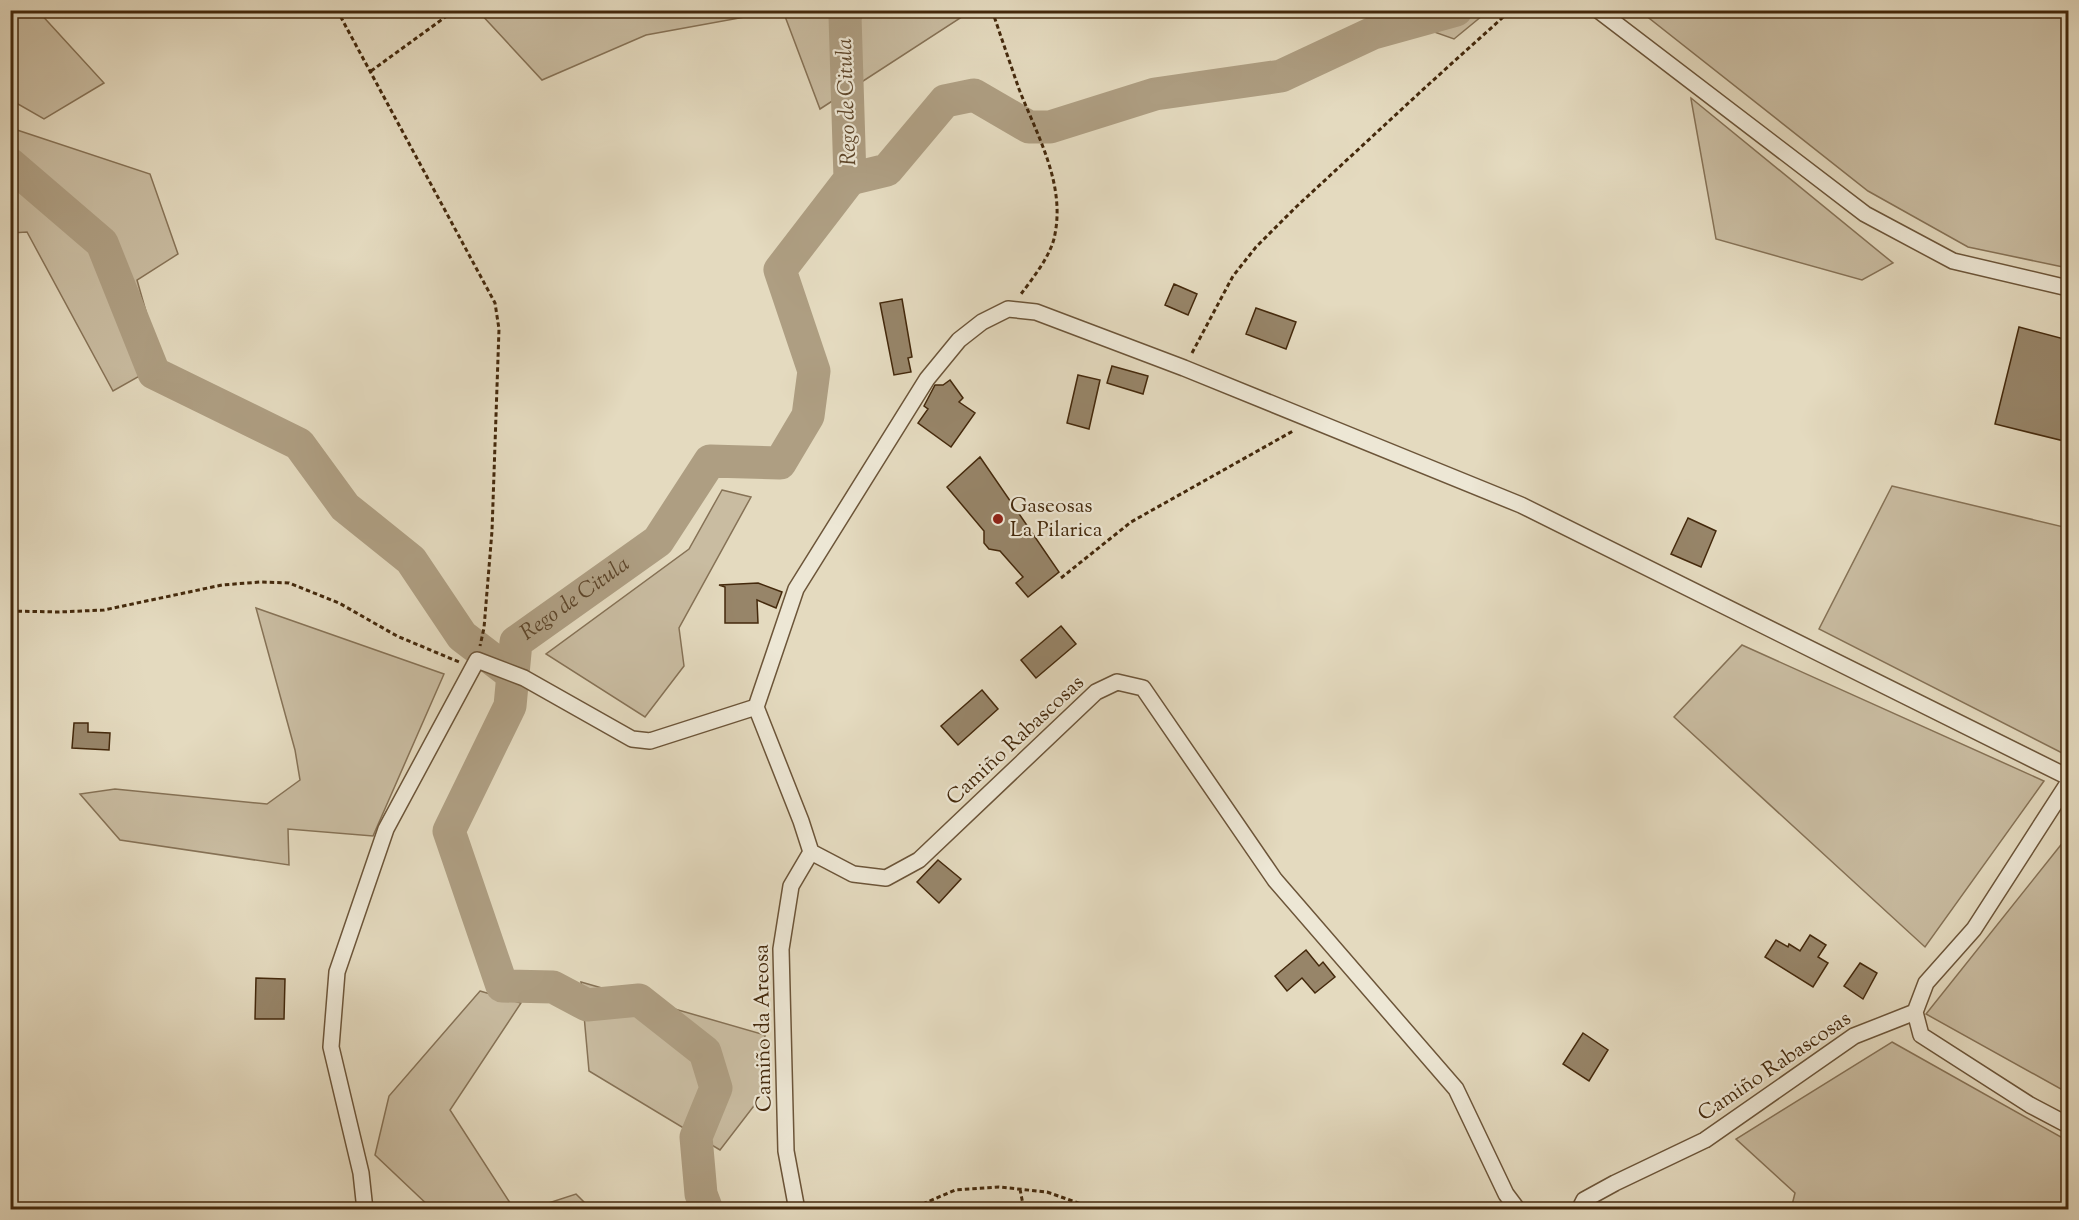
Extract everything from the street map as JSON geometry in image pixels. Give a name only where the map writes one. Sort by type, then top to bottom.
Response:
[{"type":"street","points":[[1598,10],[1865,214],[1953,261],[2068,288]]},
{"type":"street","points":[[811,852],[756,707],[796,589],[927,379],[959,340],[982,322],[1008,309],[1036,312],[1184,368],[1521,505],[2068,777]]},
{"type":"street","points":[[365,1209],[361,1173],[332,1047],[336,972],[386,829],[475,664],[524,678],[632,739],[650,741],[756,707]]},
{"type":"street","name":"Camiño Rabascosas","points":[[811,852],[853,874],[886,878],[919,860],[1095,692],[1117,682],[1143,688],[1275,880],[1456,1089],[1506,1194],[1518,1209]]},
{"type":"street","points":[[2068,783],[1974,929],[1926,983],[1915,1012],[1921,1035],[2030,1105],[2068,1125]]},
{"type":"street","name":"Camiño da Areosa","points":[[797,1209],[786,1151],[781,949],[790,886],[811,852]]},
{"type":"street","name":"Camiño Rabascosas","points":[[1579,1209],[1584,1200],[1704,1140],[1854,1036],[1915,1012]]},
{"type":"path","points":[[10,611],[104,610],[222,585],[260,582],[289,583],[339,603],[397,636],[475,664],[484,628],[492,531],[500,328],[495,303],[337,10]]},
{"type":"path","points":[[371,71],[454,10]]},
{"type":"path","points":[[992,10],[1019,88],[1051,168],[1057,203],[1055,236],[1051,246],[1041,266],[1008,309]]},
{"type":"path","points":[[1184,368],[1233,276],[1256,247],[1511,10]]},
{"type":"path","points":[[1061,578],[1131,522],[1313,420]]},
{"type":"path","points":[[909,1209],[955,1190],[999,1187],[1047,1192],[1098,1209]]},
{"type":"path","points":[[1020,1189],[1024,1209]]},
{"type":"shaded area","points":[[11,10],[38,11],[104,83],[44,119],[11,100]]},
{"type":"shaded area","points":[[481,10],[778,11],[646,35],[542,80],[479,12]]},
{"type":"shaded area","points":[[967,10],[968,13],[820,109],[783,11]]},
{"type":"shaded area","points":[[1375,11],[1488,11],[1454,39]]},
{"type":"shaded area","points":[[1640,11],[2068,11],[2068,268],[1968,247],[1868,191]]},
{"type":"shaded area","points":[[1691,98],[1893,263],[1862,280],[1716,239]]},
{"type":"shaded area","points":[[11,128],[150,174],[178,254],[137,280],[161,364],[113,391],[27,232],[11,233]]},
{"type":"shaded area","points":[[1892,486],[2068,528],[2068,756],[1819,629]]},
{"type":"shaded area","points":[[722,490],[751,497],[679,628],[684,666],[645,717],[546,654],[689,549]]},
{"type":"shaded area","points":[[256,608],[444,674],[373,836],[288,829],[289,865],[120,840],[80,794],[115,789],[267,804],[300,780],[295,750]]},
{"type":"shaded area","points":[[1742,645],[2044,781],[1925,947],[1674,717]]},
{"type":"shaded area","points":[[2068,836],[2068,1093],[1926,1014]]},
{"type":"shaded area","points":[[581,982],[765,1035],[760,1098],[720,1150],[589,1071]]},
{"type":"shaded area","points":[[480,991],[521,1003],[450,1110],[514,1209],[432,1209],[375,1155],[389,1096]]},
{"type":"shaded area","points":[[1892,1042],[2068,1141],[2068,1209],[1791,1209],[1795,1193],[1736,1139]]},
{"type":"shaded area","points":[[576,1194],[591,1209],[530,1209]]},
{"type":"building","points":[[1174,284],[1197,294],[1188,315],[1165,305]]},
{"type":"building","points":[[902,299],[912,357],[908,358],[911,372],[894,375],[880,303]]},
{"type":"building","points":[[1256,308],[1296,322],[1286,349],[1246,334]]},
{"type":"building","points":[[2019,327],[2068,340],[2068,442],[1995,424]]},
{"type":"building","points":[[1112,366],[1148,376],[1143,394],[1107,383]]},
{"type":"building","points":[[1078,375],[1100,380],[1089,429],[1067,423]]},
{"type":"building","points":[[950,380],[963,398],[959,402],[975,413],[951,447],[918,423],[928,409],[924,406],[935,385],[943,385]]},
{"type":"building","name":"Gaseosas La Pilarica","points":[[980,457],[1059,572],[1028,597],[1016,583],[1023,577],[1000,551],[989,549],[984,543],[984,531],[947,487]]},
{"type":"building","points":[[1688,518],[1716,531],[1701,567],[1671,554]]},
{"type":"building","points":[[758,583],[782,592],[776,608],[757,600],[758,623],[725,623],[725,587],[719,585]]},
{"type":"building","points":[[1061,626],[1076,644],[1036,678],[1021,660]]},
{"type":"building","points":[[982,690],[998,709],[958,745],[941,726]]},
{"type":"building","points":[[74,723],[88,723],[88,732],[110,733],[109,750],[72,748]]},
{"type":"building","points":[[938,860],[961,879],[939,903],[917,882]]},
{"type":"building","points":[[1810,935],[1826,945],[1818,957],[1828,963],[1813,987],[1765,957],[1776,940],[1800,951]]},
{"type":"building","points":[[1306,950],[1319,966],[1323,962],[1335,977],[1315,993],[1302,978],[1287,991],[1275,976]]},
{"type":"building","points":[[1860,963],[1877,973],[1863,999],[1844,986]]},
{"type":"building","points":[[256,978],[285,979],[284,1019],[255,1019]]},
{"type":"building","points":[[1583,1033],[1608,1050],[1589,1081],[1563,1064]]},
{"type":"waterway","name":"Rego de Citula","points":[[707,1210],[701,1194],[696,1137],[716,1088],[705,1052],[639,1000],[587,1005],[553,987],[502,986],[449,831],[510,706],[516,642],[658,541],[710,461],[780,463],[808,416],[814,371],[780,270],[850,179],[845,16],[848,10]]},
{"type":"waterway","points":[[850,179],[887,170],[945,101],[974,95],[1029,127],[1050,127],[1155,94],[1281,76],[1373,33],[1456,10]]},
{"type":"waterway","points":[[10,164],[102,243],[154,373],[299,444],[345,507],[411,560],[462,636],[512,674]]},
{"type":"place","name":"Gaseosas La Pilarica","points":[[998,519]]}]
